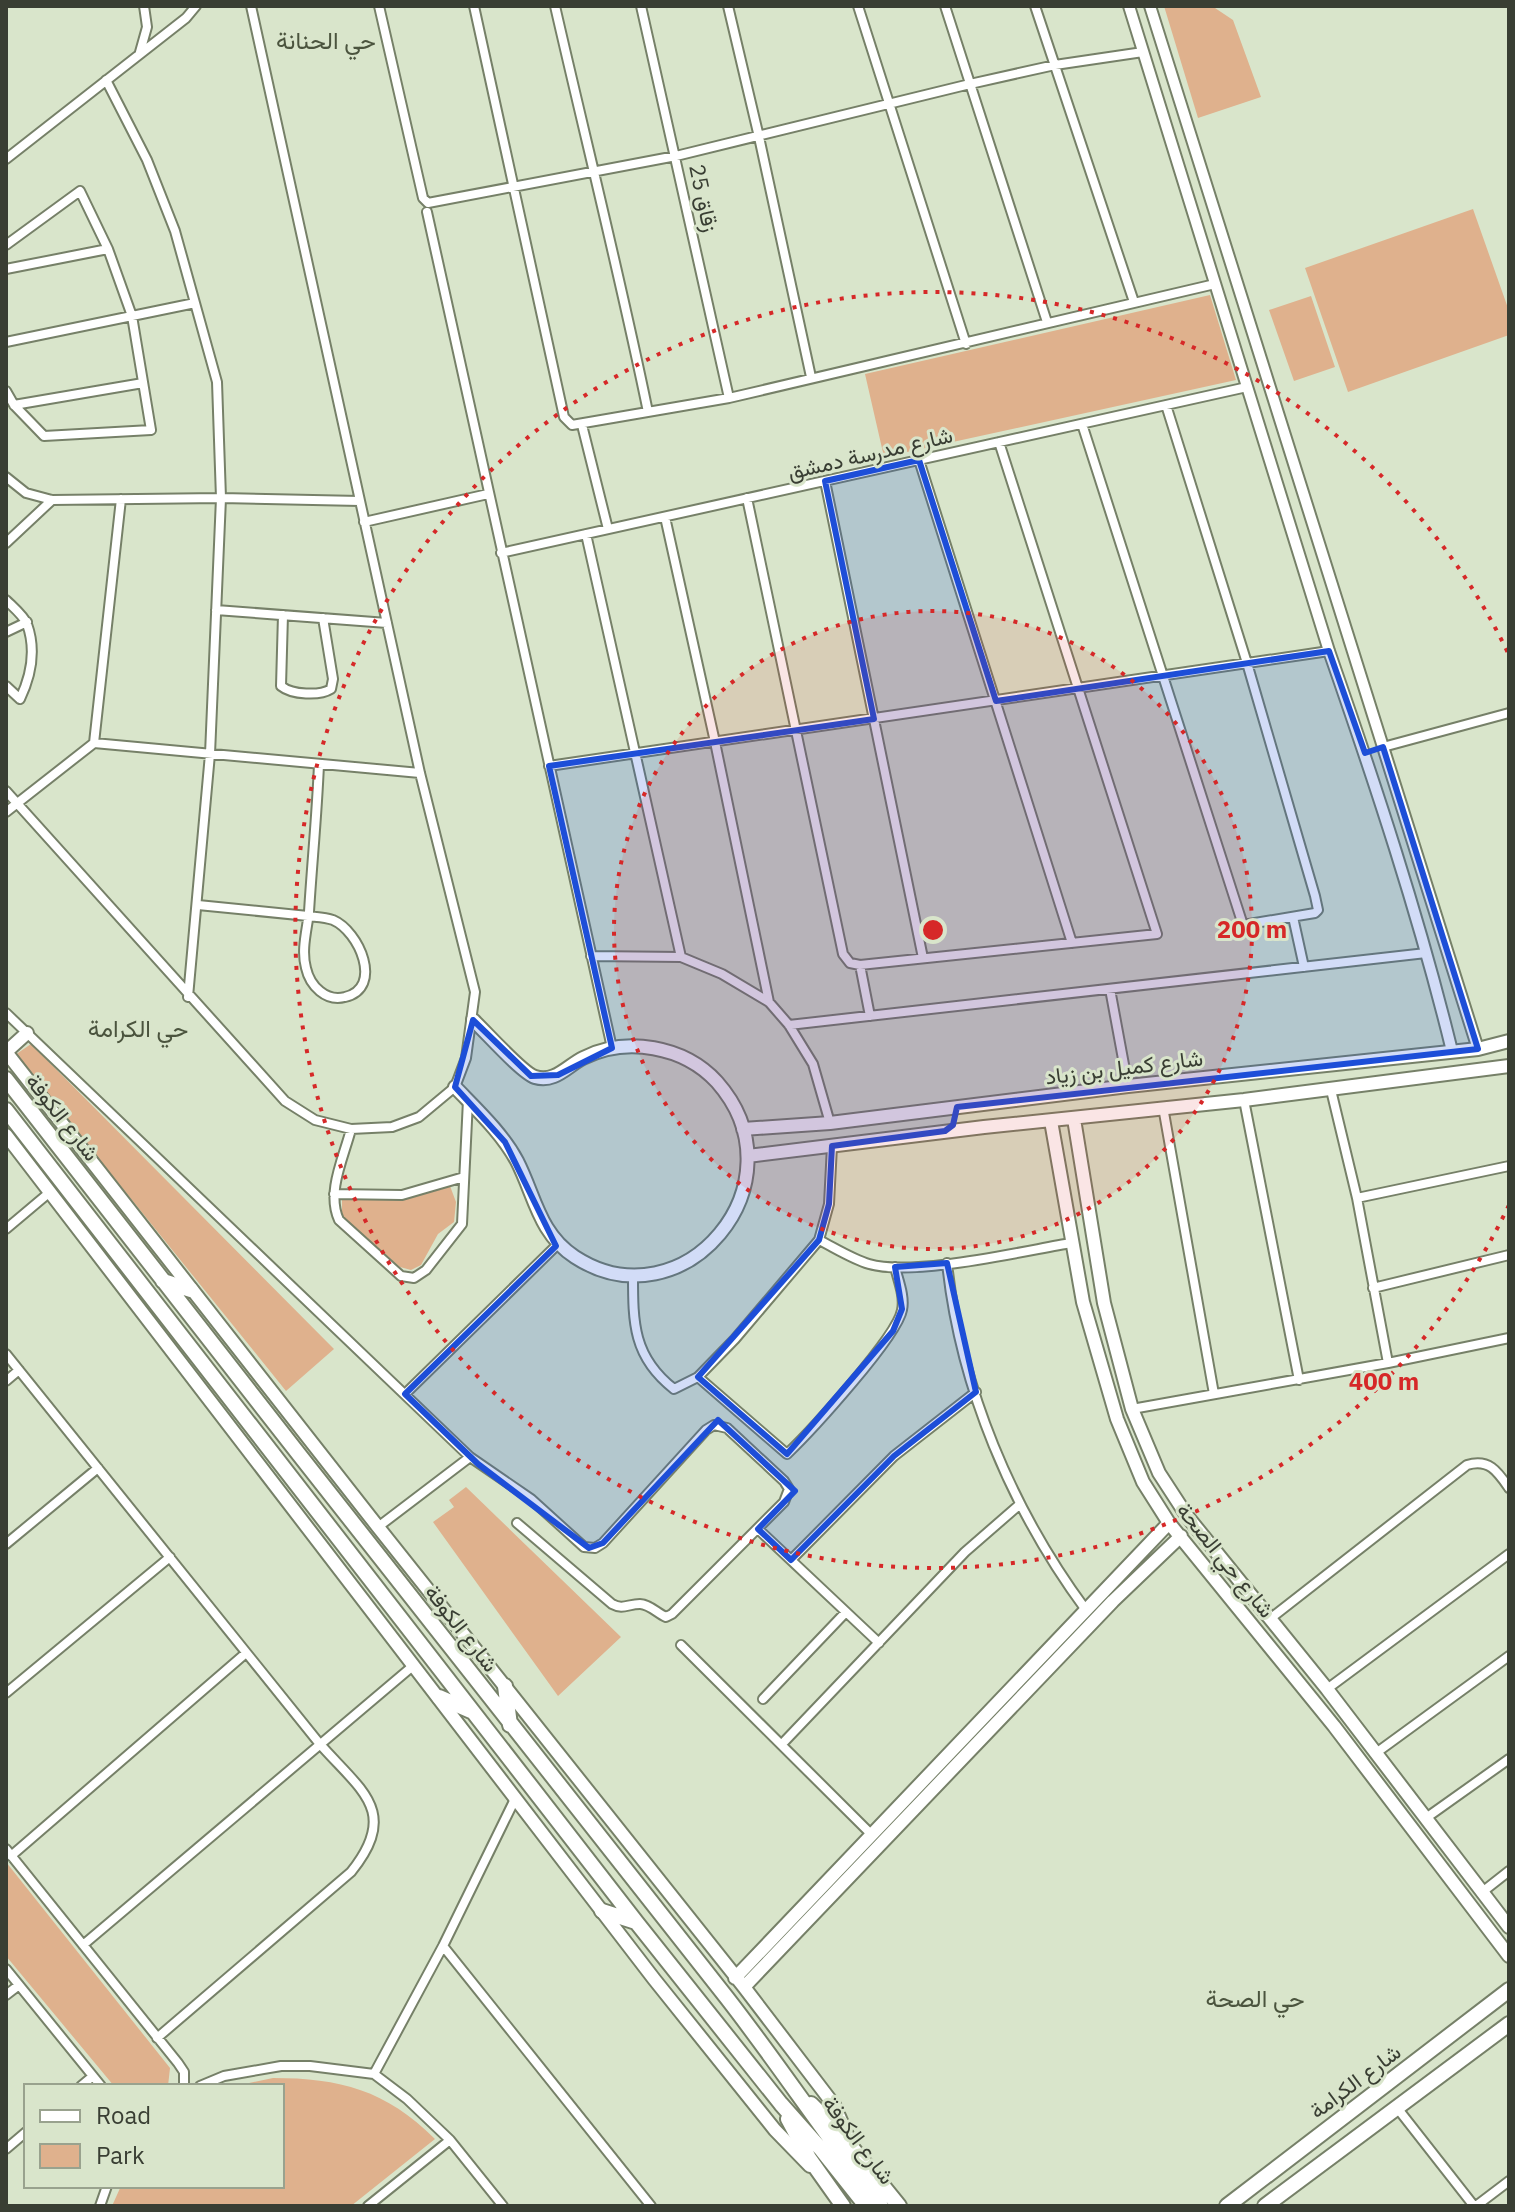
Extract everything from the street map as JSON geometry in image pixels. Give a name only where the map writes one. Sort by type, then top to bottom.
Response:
[{"type":"main road","points":[[455,1087],[505,1142],[552,1240],[576,1258],[603,1270],[633,1275],[663,1271],[692,1259],[716,1240],[734,1215],[745,1187],[748,1156],[743,1129],[732,1103],[715,1081],[693,1063],[668,1051],[640,1046],[612,1048],[583,1058],[558,1075],[545,1079],[531,1076],[473,1020]]},
{"type":"main road","points":[[27,1033],[6,1052],[740,1983],[834,2105],[852,2147]]},
{"type":"main road","name":"شارع كميل بن زياد","points":[[743,1129],[830,1123],[1128,1086],[1478,1049],[1509,1041]]},
{"type":"main road","name":"شارع كميل بن زياد","points":[[748,1156],[945,1131],[1331,1090],[1509,1066]]},
{"type":"main road","name":"شارع الكوفة","points":[[6,1079],[510,1726],[730,2002],[828,2139],[881,2206]]},
{"type":"main road","points":[[984,1104],[976,1112],[979,1123],[984,1127]]},
{"type":"main road","points":[[944,1108],[954,1121],[951,1128],[945,1131]]},
{"type":"main road","name":"شارع الكوفة","points":[[6,1110],[140,1295],[475,1713],[781,2104],[866,2206]]},
{"type":"main road","name":"شارع حي الصحة","points":[[1074,1119],[1104,1303],[1132,1409],[1159,1473],[1187,1516],[1347,1714],[1509,1927]]},
{"type":"main road","name":"شارع حي الصحة","points":[[1051,1121],[1083,1302],[1117,1419],[1143,1482],[1169,1523],[1334,1726],[1509,1956]]},
{"type":"main road","points":[[6,1135],[50,1192],[140,1295],[414,1665],[602,1911],[775,2130],[820,2175]]},
{"type":"main road","points":[[1076,1273],[1082,1280],[1090,1280],[1098,1271]]},
{"type":"main road","points":[[163,1281],[191,1290]]},
{"type":"main road","points":[[1083,1302],[1094,1294],[1104,1303]]},
{"type":"main road","points":[[1120,1585],[1169,1523]]},
{"type":"main road","points":[[740,1983],[1109,1596],[1181,1536]]},
{"type":"main road","points":[[740,1983],[872,1835],[1086,1610],[1109,1596]]},
{"type":"main road","points":[[505,1686],[510,1726]]},
{"type":"main road","points":[[439,1697],[475,1713]]},
{"type":"main road","points":[[1334,1726],[1345,1726],[1347,1714]]},
{"type":"main road","points":[[1348,1744],[1350,1734],[1361,1732]]},
{"type":"main road","points":[[602,1911],[637,1923]]},
{"type":"main road","name":"شارع الكرامة","points":[[1227,2206],[1509,1990]]},
{"type":"main road","points":[[1259,2182],[1269,2203],[1509,2024]]},
{"type":"main road","points":[[795,2090],[825,2117],[900,2205]]},
{"type":"main road","points":[[781,2104],[820,2175],[843,2206]]},
{"type":"street","points":[[140,54],[147,27],[144,6]]},
{"type":"street","points":[[6,159],[186,18],[196,6]]},
{"type":"street","points":[[6,791],[188,997],[285,1101],[315,1120],[351,1129],[392,1127],[419,1117],[455,1087],[466,1058],[475,992],[420,773],[251,6]]},
{"type":"street","points":[[379,6],[423,198],[428,203],[676,156],[1055,65],[1143,52]]},
{"type":"street","points":[[474,6],[564,417],[572,425],[729,398],[1215,284]]},
{"type":"street","points":[[555,6],[618,268],[648,412]]},
{"type":"street","name":"زقاق 25","points":[[641,6],[729,398]]},
{"type":"street","points":[[728,6],[811,377]]},
{"type":"street","points":[[858,6],[966,344]]},
{"type":"street","points":[[945,6],[1047,322]]},
{"type":"street","points":[[1035,6],[1134,302]]},
{"type":"street","points":[[1129,6],[1329,651],[1365,753],[1426,953],[1452,1051]]},
{"type":"street","points":[[1150,6],[1478,1049]]},
{"type":"street","points":[[106,80],[147,160],[175,231],[217,382],[221,498],[210,754],[188,997]]},
{"type":"street","points":[[1161,109],[1172,112],[1181,105]]},
{"type":"street","points":[[1171,139],[1180,132],[1191,136]]},
{"type":"street","points":[[6,245],[80,191],[108,249],[132,316],[151,430],[44,436],[14,405],[6,391]]},
{"type":"street","points":[[427,212],[612,1048]]},
{"type":"street","points":[[6,269],[108,249]]},
{"type":"street","points":[[6,342],[195,303]]},
{"type":"street","points":[[14,405],[143,383]]},
{"type":"street","name":"شارع مدرسة دمشق","points":[[501,553],[1247,387]]},
{"type":"street","points":[[1082,424],[1243,925],[1315,913],[1318,904],[1166,405]]},
{"type":"street","points":[[582,425],[608,529]]},
{"type":"street","points":[[747,498],[843,954],[850,963],[860,965],[1157,934],[999,442]]},
{"type":"street","points":[[919,460],[1072,943]]},
{"type":"street","points":[[6,477],[26,493],[52,500],[221,498],[360,501]]},
{"type":"street","points":[[825,481],[923,958]]},
{"type":"street","points":[[364,522],[488,494]]},
{"type":"street","points":[[94,743],[121,499]]},
{"type":"street","points":[[6,543],[52,500]]},
{"type":"street","points":[[665,517],[769,1002]]},
{"type":"street","points":[[586,534],[681,957]]},
{"type":"street","points":[[6,600],[27,622],[32,653],[29,681],[20,699],[6,686]]},
{"type":"street","points":[[216,610],[387,623]]},
{"type":"street","points":[[283,615],[281,686],[287,691],[324,694],[331,689],[333,679],[323,618]]},
{"type":"street","points":[[6,632],[27,622]]},
{"type":"street","points":[[549,766],[1329,651]]},
{"type":"street","points":[[1365,753],[1509,713]]},
{"type":"street","points":[[6,812],[94,743],[420,773]]},
{"type":"street","points":[[198,905],[308,916],[324,918],[339,924],[359,946],[366,964],[363,981],[351,995],[334,998],[319,991],[308,976],[304,957],[308,916],[319,764]]},
{"type":"street","points":[[1293,917],[1304,967]]},
{"type":"street","points":[[789,1025],[1426,953]]},
{"type":"street","points":[[591,956],[681,957],[722,974],[769,1002],[789,1025],[813,1064],[830,1123]]},
{"type":"street","points":[[860,965],[870,1016]]},
{"type":"street","points":[[1110,989],[1128,1086]]},
{"type":"street","points":[[6,1013],[470,1457],[531,1499],[580,1544],[595,1548],[603,1543],[706,1430],[714,1425],[723,1426],[789,1489],[787,1499],[666,1617],[647,1605],[618,1607],[612,1604],[517,1523]]},
{"type":"street","points":[[1331,1090],[1357,1198],[1388,1363]]},
{"type":"street","points":[[351,1129],[334,1194],[334,1210],[339,1220],[401,1276],[414,1278],[426,1270],[462,1224],[468,1100]]},
{"type":"street","points":[[1244,1100],[1299,1380]]},
{"type":"street","points":[[1163,1107],[1214,1394]]},
{"type":"street","points":[[633,1275],[634,1325],[655,1374],[674,1389],[698,1377],[735,1339],[819,1240],[829,1204],[832,1146]]},
{"type":"street","points":[[1357,1198],[1509,1166]]},
{"type":"street","points":[[334,1194],[402,1195],[464,1177]]},
{"type":"street","points":[[6,1229],[50,1192]]},
{"type":"street","points":[[819,1240],[869,1264],[895,1267],[947,1263],[1071,1243]]},
{"type":"street","points":[[405,1394],[558,1244]]},
{"type":"street","points":[[1373,1288],[1509,1255]]},
{"type":"street","points":[[947,1263],[951,1299],[976,1392],[1019,1505],[1086,1610]]},
{"type":"street","points":[[698,1377],[787,1454],[807,1435],[893,1331],[902,1309],[895,1267]]},
{"type":"street","points":[[1132,1409],[1299,1380],[1509,1338]]},
{"type":"street","points":[[6,1354],[319,1743],[365,1795],[375,1821],[374,1837],[351,1872],[157,2038]]},
{"type":"street","points":[[6,1381],[19,1370]]},
{"type":"street","points":[[791,1560],[894,1456],[976,1392]]},
{"type":"street","points":[[378,1527],[470,1457]]},
{"type":"street","points":[[1271,1618],[1467,1465],[1484,1463],[1491,1466],[1509,1488]]},
{"type":"street","points":[[6,1544],[98,1468]]},
{"type":"street","points":[[782,1744],[965,1552],[1019,1505]]},
{"type":"street","points":[[758,1529],[879,1643]]},
{"type":"street","points":[[1327,1689],[1509,1554]]},
{"type":"street","points":[[6,1693],[170,1557]]},
{"type":"street","points":[[763,1699],[846,1612]]},
{"type":"street","points":[[681,1645],[872,1835]]},
{"type":"street","points":[[184,2084],[184,2072],[8,1852],[246,1653]]},
{"type":"street","points":[[1376,1753],[1509,1656]]},
{"type":"street","points":[[83,1945],[414,1665]]},
{"type":"street","points":[[1426,1818],[1509,1759]]},
{"type":"street","points":[[374,2074],[443,1946],[516,1796]]},
{"type":"street","points":[[1481,1893],[1509,1871]]},
{"type":"street","points":[[443,1946],[651,2206]]},
{"type":"street","points":[[6,1969],[99,2084]]},
{"type":"street","points":[[6,1995],[19,1985]]},
{"type":"street","points":[[205,2084],[224,2076],[281,2066],[310,2066],[374,2074],[407,2099],[450,2140],[503,2206]]},
{"type":"street","points":[[83,2084],[93,2076]]},
{"type":"street","points":[[1398,2109],[1475,2206],[1509,2181]]},
{"type":"street","points":[[6,2149],[24,2134]]},
{"type":"street","points":[[368,2206],[450,2140]]},
{"type":"highlighted area","points":[[919,460],[996,701],[1329,651],[1365,753],[1383,747],[1478,1049],[957,1107],[953,1125],[945,1131],[832,1146],[829,1204],[819,1240],[698,1377],[787,1454],[893,1331],[902,1309],[895,1267],[947,1263],[976,1392],[894,1456],[791,1560],[758,1529],[795,1491],[718,1420],[603,1543],[589,1548],[478,1464],[405,1394],[556,1246],[505,1142],[455,1087],[473,1020],[531,1076],[558,1075],[612,1048],[549,766],[874,719],[825,481]]},
{"type":"green space","points":[[1164,6],[1212,6],[1233,20],[1261,97],[1198,118]]},
{"type":"green space","points":[[1473,209],[1509,311],[1509,335],[1348,392],[1305,268]]},
{"type":"green space","points":[[1210,295],[1236,380],[884,457],[865,374]]},
{"type":"green space","points":[[1311,296],[1335,367],[1294,381],[1269,310]]},
{"type":"green space","points":[[31,1044],[334,1349],[286,1391],[15,1055]]},
{"type":"green space","points":[[450,1186],[456,1202],[454,1222],[438,1234],[421,1265],[411,1270],[400,1267],[342,1216],[342,1200],[407,1199]]},
{"type":"green space","points":[[466,1487],[621,1637],[558,1696],[433,1522],[454,1507],[449,1500]]},
{"type":"green space","points":[[6,1862],[170,2068],[168,2084],[112,2084],[6,1956]]},
{"type":"green space","points":[[273,2078],[341,2084],[380,2098],[417,2122],[435,2139],[351,2206],[112,2206],[120,2188],[284,2188],[284,2084],[244,2084]]},
{"type":"district","name":"حي الحنانة","points":[[326,41]]},
{"type":"district","name":"حي الكرامة","points":[[138,1029]]},
{"type":"district","name":"حي الصحة","points":[[1255,1999]]}]
